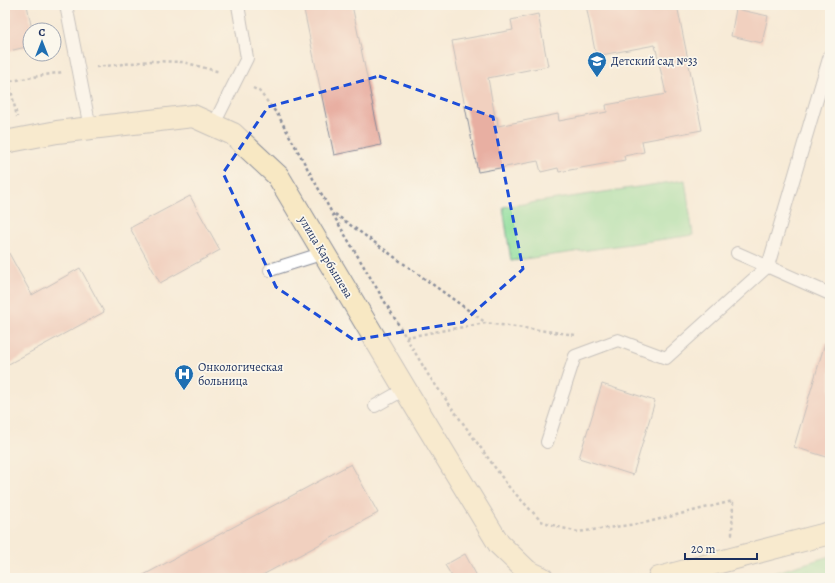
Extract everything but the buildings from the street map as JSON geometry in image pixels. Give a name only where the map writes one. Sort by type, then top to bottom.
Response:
[{"type":"street","name":"улица Карбышева","points":[[5,142],[57,132],[192,116],[233,134],[278,176],[499,544],[527,571],[542,578]]},
{"type":"street","points":[[659,578],[830,533]]},
{"type":"lane","points":[[66,5],[90,128]]},
{"type":"lane","points":[[213,126],[247,58],[238,5]]},
{"type":"lane","points":[[547,442],[575,356],[618,340],[666,358],[768,266],[830,55]]},
{"type":"lane","points":[[270,270],[324,253]]},
{"type":"lane","points":[[737,253],[830,294]]},
{"type":"lane","points":[[375,406],[405,389]]},
{"type":"path","points":[[9,81],[19,123]]},
{"type":"path","points":[[332,213],[486,323]]},
{"type":"path","points":[[579,335],[486,323],[406,337],[429,376],[509,487],[540,520],[578,532],[644,523],[733,501]]},
{"type":"highlighted area","points":[[379,76],[493,117],[523,269],[463,322],[354,340],[276,287],[223,173],[268,107]]},
{"type":"green space","points":[[685,180],[693,235],[511,261],[503,207]]},
{"type":"green space","points":[[830,556],[830,578],[757,578]]},
{"type":"place","name":"Детский сад №33","points":[[597,78]]},
{"type":"place","name":"Онкологическая больница","points":[[184,391]]}]
